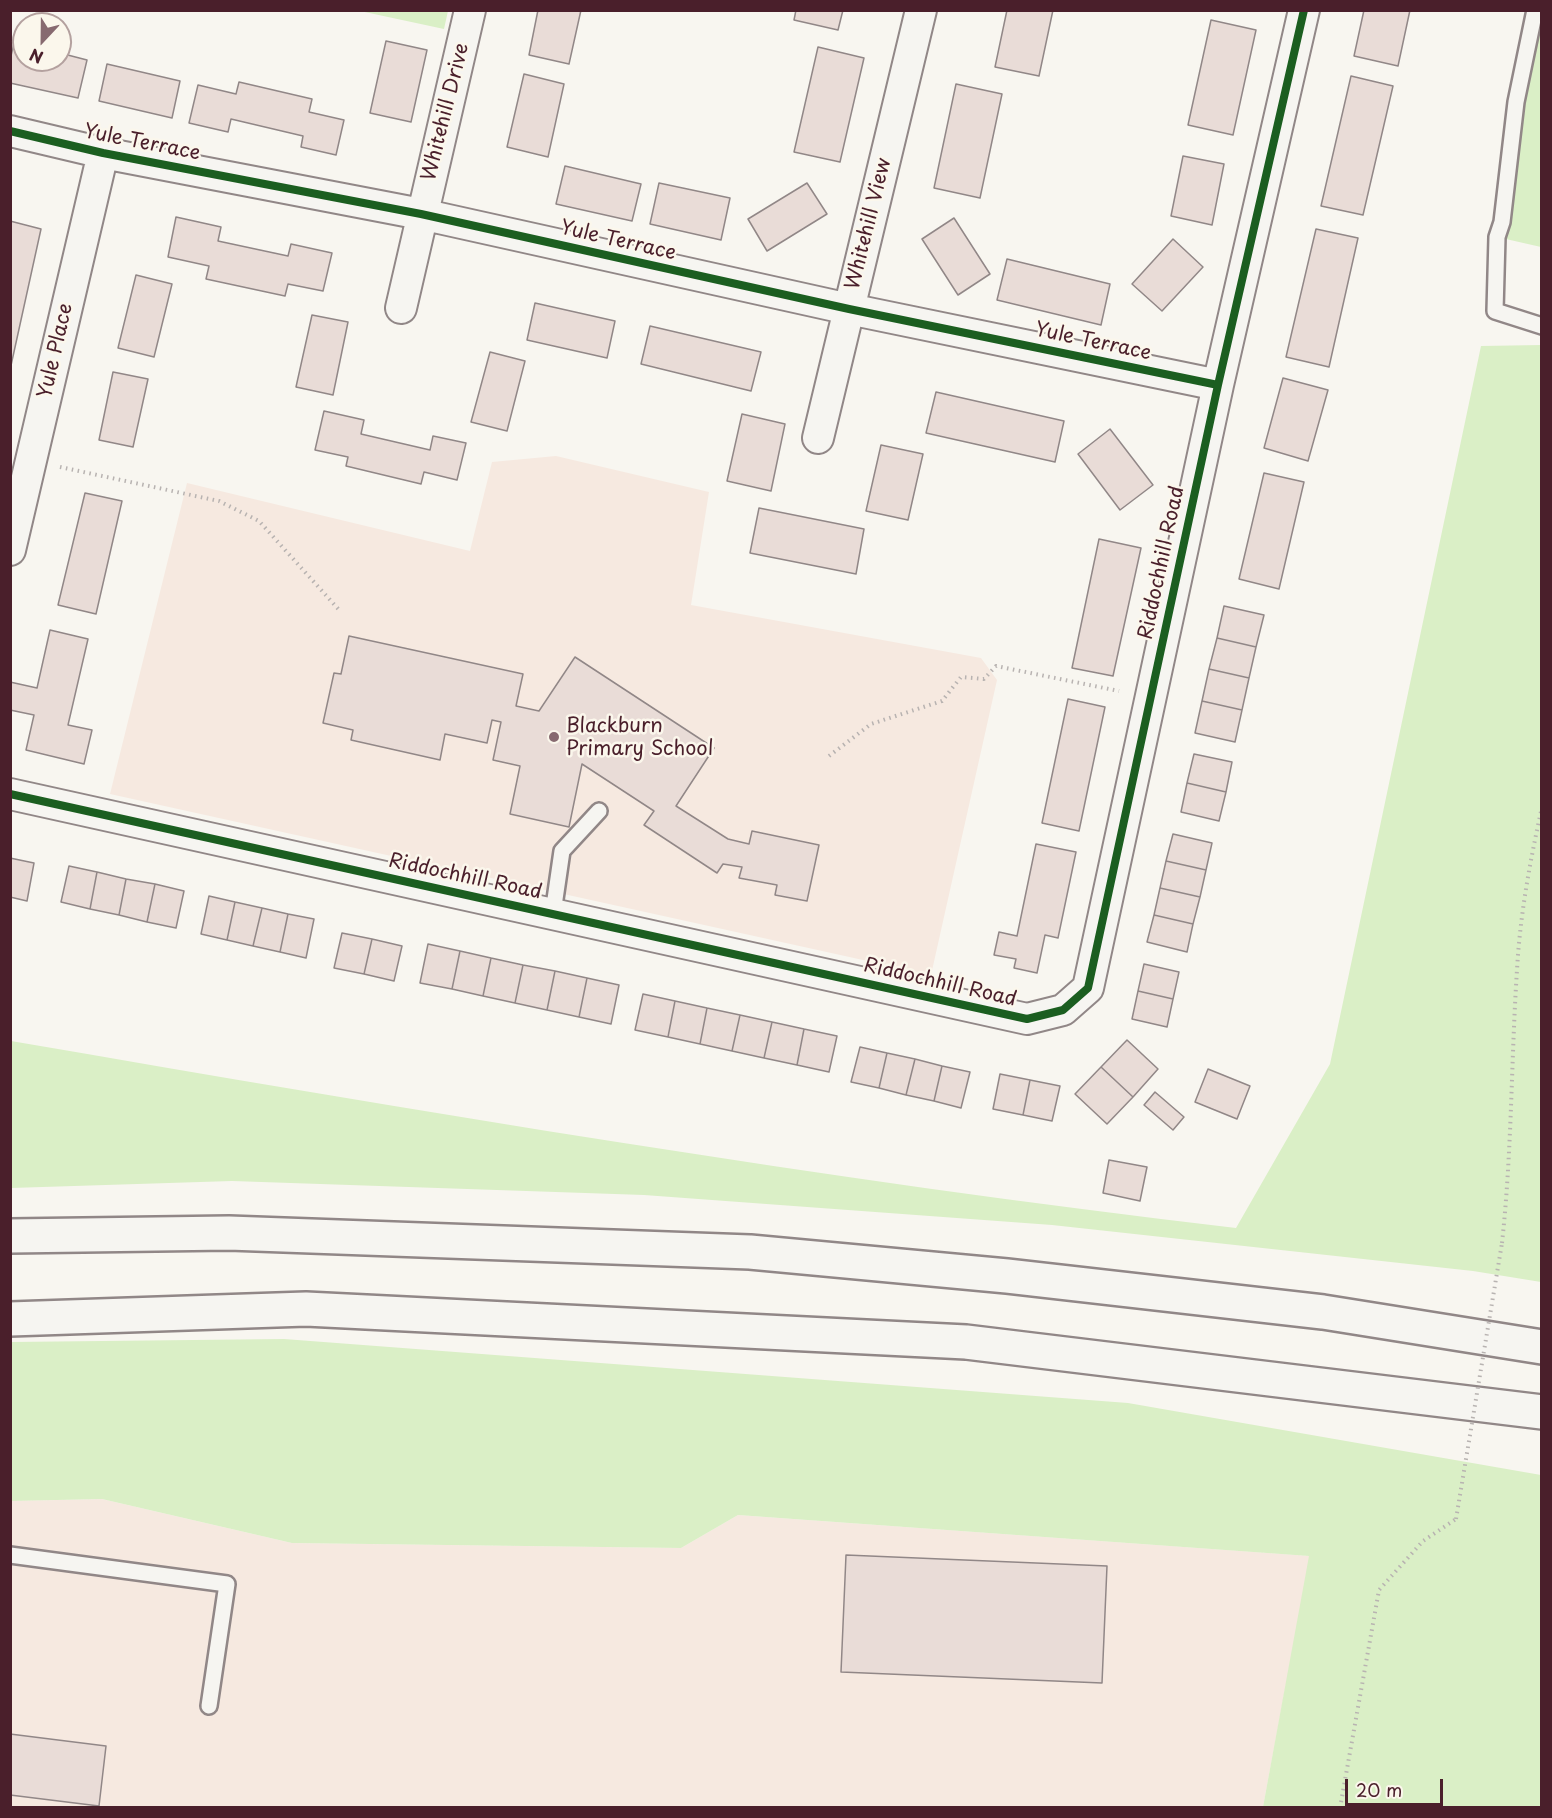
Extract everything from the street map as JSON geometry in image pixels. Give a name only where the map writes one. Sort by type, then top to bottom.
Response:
[{"type":"highway","points":[[10,1236],[229,1233],[750,1252],[1323,1312],[1542,1347]]},
{"type":"highway","points":[[10,1319],[306,1309],[966,1342],[1542,1413]]},
{"type":"street","name":"Whitehill Drive","points":[[401,308],[470,10]]},
{"type":"street","name":"Whitehill View","points":[[818,438],[921,10]]},
{"type":"street","name":"Riddochhill Road","points":[[10,794],[1027,1019],[1063,1010],[1088,987],[1149,697],[1304,10]]},
{"type":"street","name":"Yule Terrace","points":[[10,131],[103,153],[421,214],[849,309],[1218,385]]},
{"type":"street","name":"Yule Place","points":[[10,550],[103,153]]},
{"type":"lane","points":[[1535,10],[1515,102],[1502,222],[1497,237],[1495,311],[1542,327]]},
{"type":"lane","points":[[553,914],[562,851],[599,811]]},
{"type":"lane","points":[[10,1555],[227,1584],[209,1706]]},
{"type":"path","points":[[30,461],[219,501],[259,522],[341,612]]},
{"type":"path","points":[[829,756],[871,724],[942,701],[961,677],[984,679],[996,666],[1149,697]]},
{"type":"path","points":[[1340,1808],[1379,1590],[1424,1541],[1456,1519],[1502,1243],[1509,1183],[1517,968],[1529,864],[1542,807]]},
{"type":"shaded area","name":"Blackburn Primary School","points":[[556,456],[709,492],[691,605],[981,658],[997,680],[931,975],[110,794],[187,483],[470,551],[492,462]]},
{"type":"shaded area","points":[[102,1499],[292,1543],[681,1548],[738,1515],[1310,1556],[1263,1807],[11,1808],[10,1501]]},
{"type":"green space","points":[[360,11],[448,11],[444,29]]},
{"type":"green space","points":[[1541,18],[1541,247],[1497,237]]},
{"type":"green space","points":[[1541,345],[1541,1282],[1473,1271],[1052,1225],[644,1195],[232,1181],[11,1188],[11,1041],[622,1143],[928,1188],[1236,1228],[1330,1064],[1481,346]]},
{"type":"green space","points":[[284,1339],[1128,1403],[1541,1475],[1541,1807],[1263,1807],[1309,1556],[738,1515],[681,1548],[292,1543],[102,1499],[11,1501],[11,1342]]},
{"type":"building","points":[[538,10],[581,10],[569,64],[529,55]]},
{"type":"building","points":[[796,10],[843,10],[838,30],[794,20]]},
{"type":"building","points":[[1007,10],[1053,10],[1039,76],[995,67]]},
{"type":"building","points":[[1364,10],[1410,10],[1398,66],[1354,56]]},
{"type":"building","points":[[1211,20],[1256,30],[1233,135],[1188,125]]},
{"type":"building","points":[[386,41],[427,50],[411,122],[370,113]]},
{"type":"building","points":[[818,47],[864,58],[840,162],[794,152]]},
{"type":"building","points":[[12,52],[12,72],[72,72],[72,56],[87,60],[78,98],[10,83]]},
{"type":"building","points":[[107,64],[180,81],[172,118],[99,101]]},
{"type":"building","points":[[524,74],[564,84],[548,157],[507,147]]},
{"type":"building","points":[[1351,76],[1393,86],[1363,215],[1321,206]]},
{"type":"building","points":[[239,82],[312,99],[309,112],[344,120],[336,155],[301,147],[303,136],[231,119],[228,132],[189,123],[198,85],[236,94]]},
{"type":"building","points":[[956,84],[1002,94],[980,198],[934,188]]},
{"type":"building","points":[[1183,156],[1224,164],[1212,225],[1171,216]]},
{"type":"building","points":[[565,166],[641,184],[632,221],[556,204]]},
{"type":"building","points":[[659,183],[730,198],[721,240],[650,224]]},
{"type":"building","points":[[807,183],[827,214],[767,251],[748,219]]},
{"type":"building","points":[[176,217],[221,227],[218,241],[288,256],[291,244],[332,253],[323,291],[288,284],[285,296],[206,279],[209,266],[168,257]]},
{"type":"building","points":[[954,218],[990,274],[958,295],[922,239]]},
{"type":"building","points":[[10,221],[41,229],[10,370]]},
{"type":"building","points":[[1316,229],[1358,238],[1329,367],[1286,357]]},
{"type":"building","points":[[1173,239],[1203,267],[1162,311],[1132,284]]},
{"type":"building","points":[[1007,259],[1110,284],[1101,325],[997,300]]},
{"type":"building","points":[[136,275],[172,284],[154,357],[118,348]]},
{"type":"building","points":[[535,303],[615,321],[607,358],[527,340]]},
{"type":"building","points":[[312,315],[348,322],[333,395],[296,387]]},
{"type":"building","points":[[650,326],[761,352],[751,391],[641,364]]},
{"type":"building","points":[[490,352],[525,361],[507,431],[471,422]]},
{"type":"building","points":[[113,372],[148,379],[133,447],[99,440]]},
{"type":"building","points":[[1283,378],[1328,390],[1308,461],[1264,448]]},
{"type":"building","points":[[936,392],[1064,421],[1055,462],[926,433]]},
{"type":"building","points":[[324,411],[364,420],[361,434],[430,450],[433,436],[466,443],[457,480],[424,472],[421,484],[346,466],[348,457],[315,450]]},
{"type":"building","points":[[742,414],[785,424],[771,491],[727,481]]},
{"type":"building","points":[[1110,429],[1153,485],[1120,510],[1078,454]]},
{"type":"building","points":[[881,445],[923,454],[908,520],[866,511]]},
{"type":"building","points":[[1264,473],[1304,482],[1279,589],[1239,579]]},
{"type":"building","points":[[85,493],[122,501],[96,614],[58,605]]},
{"type":"building","points":[[759,508],[864,529],[856,574],[750,553]]},
{"type":"building","points":[[1099,539],[1141,548],[1113,676],[1072,668]]},
{"type":"building","points":[[1224,606],[1264,615],[1256,647],[1217,638]]},
{"type":"building","points":[[50,630],[88,639],[68,725],[92,730],[84,764],[26,750],[34,715],[10,710],[10,682],[37,688]]},
{"type":"building","points":[[349,636],[523,674],[516,706],[539,711],[575,657],[714,748],[676,806],[728,839],[749,844],[752,831],[819,845],[807,901],[775,895],[777,885],[739,878],[742,867],[723,864],[717,873],[644,825],[654,811],[582,764],[569,827],[510,814],[520,766],[493,760],[501,722],[492,720],[487,743],[445,734],[440,760],[351,740],[353,730],[323,723],[334,673],[341,674]]},
{"type":"building","points":[[1217,638],[1256,647],[1249,678],[1209,669]]},
{"type":"building","points":[[1209,669],[1249,678],[1242,710],[1202,701]]},
{"type":"building","points":[[1068,699],[1105,707],[1079,831],[1042,823]]},
{"type":"building","points":[[1202,701],[1242,710],[1235,742],[1195,733]]},
{"type":"building","points":[[1194,754],[1232,762],[1226,792],[1187,783]]},
{"type":"building","points":[[1187,783],[1226,792],[1219,821],[1181,812]]},
{"type":"building","points":[[1173,834],[1212,843],[1206,870],[1166,861]]},
{"type":"building","points":[[1036,844],[1076,852],[1058,938],[1045,935],[1037,973],[1014,968],[1016,959],[994,955],[999,932],[1017,936]]},
{"type":"building","points":[[10,858],[34,863],[27,901],[10,897]]},
{"type":"building","points":[[1166,861],[1206,870],[1200,897],[1160,888]]},
{"type":"building","points":[[69,866],[97,872],[90,909],[61,902]]},
{"type":"building","points":[[97,872],[126,879],[119,915],[90,909]]},
{"type":"building","points":[[126,879],[155,884],[147,922],[119,915]]},
{"type":"building","points":[[155,884],[184,891],[176,928],[147,922]]},
{"type":"building","points":[[1160,888],[1200,897],[1193,924],[1154,915]]},
{"type":"building","points":[[209,896],[235,902],[227,940],[201,934]]},
{"type":"building","points":[[235,902],[262,908],[253,946],[227,940]]},
{"type":"building","points":[[262,908],[288,914],[280,952],[253,946]]},
{"type":"building","points":[[288,914],[314,919],[306,958],[280,952]]},
{"type":"building","points":[[1154,915],[1193,924],[1187,952],[1147,942]]},
{"type":"building","points":[[342,933],[372,939],[364,974],[334,968]]},
{"type":"building","points":[[372,939],[402,946],[394,981],[364,974]]},
{"type":"building","points":[[428,944],[460,951],[452,989],[420,983]]},
{"type":"building","points":[[460,951],[491,958],[483,996],[452,989]]},
{"type":"building","points":[[491,958],[523,965],[515,1003],[483,996]]},
{"type":"building","points":[[1144,964],[1179,972],[1173,999],[1138,991]]},
{"type":"building","points":[[523,965],[555,971],[547,1010],[515,1003]]},
{"type":"building","points":[[555,971],[587,978],[579,1017],[547,1010]]},
{"type":"building","points":[[587,978],[619,985],[611,1024],[579,1017]]},
{"type":"building","points":[[1138,991],[1173,999],[1167,1027],[1132,1019]]},
{"type":"building","points":[[643,994],[675,1001],[668,1037],[635,1030]]},
{"type":"building","points":[[675,1001],[707,1008],[700,1044],[668,1037]]},
{"type":"building","points":[[707,1008],[740,1015],[732,1051],[700,1044]]},
{"type":"building","points":[[740,1015],[772,1022],[764,1058],[732,1051]]},
{"type":"building","points":[[772,1022],[804,1029],[797,1065],[764,1058]]},
{"type":"building","points":[[804,1029],[837,1036],[829,1072],[797,1065]]},
{"type":"building","points":[[1127,1040],[1158,1069],[1133,1097],[1101,1067]]},
{"type":"building","points":[[860,1047],[887,1053],[879,1088],[851,1082]]},
{"type":"building","points":[[887,1053],[915,1059],[906,1095],[879,1088]]},
{"type":"building","points":[[915,1059],[942,1066],[934,1101],[906,1095]]},
{"type":"building","points":[[942,1066],[970,1072],[961,1108],[934,1101]]},
{"type":"building","points":[[1101,1067],[1133,1097],[1107,1124],[1075,1094]]},
{"type":"building","points":[[1208,1069],[1250,1086],[1237,1119],[1195,1102]]},
{"type":"building","points":[[1000,1074],[1030,1080],[1023,1115],[993,1109]]},
{"type":"building","points":[[1030,1080],[1060,1086],[1052,1121],[1023,1115]]},
{"type":"building","points":[[1155,1092],[1184,1117],[1173,1130],[1144,1105]]},
{"type":"building","points":[[1109,1160],[1147,1167],[1140,1201],[1103,1193]]},
{"type":"building","points":[[846,1555],[1107,1566],[1102,1683],[841,1672]]},
{"type":"building","points":[[10,1734],[106,1746],[99,1806],[10,1795]]},
{"type":"cycle path","points":[[10,794],[1027,1019],[1063,1010],[1088,988],[1218,385],[1304,10]]},
{"type":"cycle path","points":[[10,131],[103,153],[421,214],[849,309],[1218,385]]},
{"type":"place","name":"Blackburn Primary School","points":[[554,737]]}]
